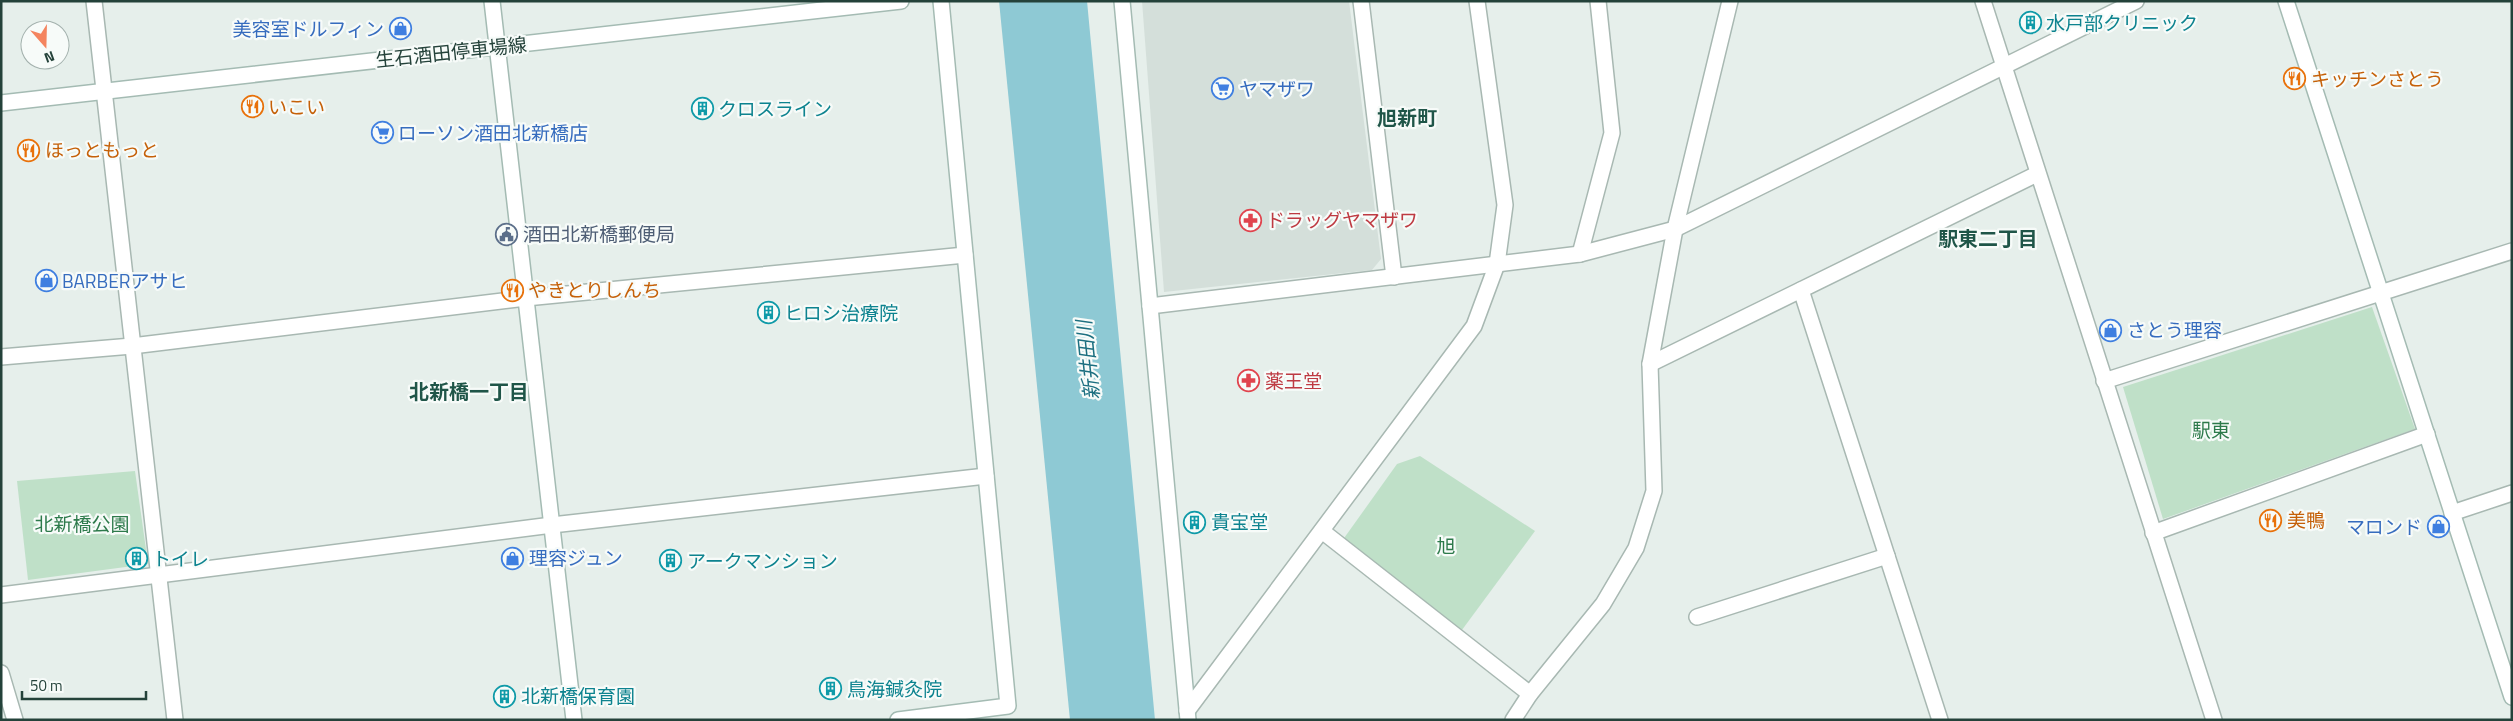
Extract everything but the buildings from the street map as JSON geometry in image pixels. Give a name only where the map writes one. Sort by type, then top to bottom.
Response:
[{"type":"street","points":[[94,1],[102,91],[174,720]]},
{"type":"street","points":[[492,1],[574,720]]},
{"type":"street","name":"生石酒田停車場線","points":[[1,103],[901,1]]},
{"type":"street","points":[[898,720],[961,716],[1008,706],[941,1]]},
{"type":"street","points":[[1122,1],[1187,716]]},
{"type":"street","points":[[1361,1],[1394,277]]},
{"type":"street","points":[[1187,716],[1474,326],[1497,264],[1505,205],[1477,1]]},
{"type":"street","points":[[1580,254],[1612,133],[1598,1]]},
{"type":"street","points":[[1513,720],[1530,694],[1603,604],[1636,548],[1654,491],[1650,364],[1675,229],[1730,1]]},
{"type":"street","points":[[1983,1],[2037,174],[2214,720]]},
{"type":"street","points":[[1150,306],[1580,254],[1675,229],[2136,1]]},
{"type":"street","points":[[2286,1],[2512,697]]},
{"type":"street","points":[[1650,364],[2037,174]]},
{"type":"street","points":[[2104,382],[2512,251]]},
{"type":"street","points":[[1,357],[132,346],[526,298],[965,255]]},
{"type":"street","points":[[1801,290],[1940,720]]},
{"type":"street","points":[[2153,533],[2427,434]]},
{"type":"street","points":[[1,595],[552,525],[986,476]]},
{"type":"street","points":[[2452,513],[2512,493]]},
{"type":"street","points":[[1322,531],[1530,694]]},
{"type":"street","points":[[1698,617],[1887,556]]},
{"type":"street","points":[[1,673],[15,720]]},
{"type":"shaded area","points":[[1142,1],[1349,1],[1381,259],[1372,270],[1164,292]]},
{"type":"green space","name":"駅東","points":[[2372,307],[2415,429],[2163,519],[2123,387]]},
{"type":"green space","name":"旭","points":[[1420,456],[1535,531],[1459,634],[1342,541],[1397,464]]},
{"type":"green space","name":"北新橋公園","points":[[135,471],[148,564],[28,580],[17,481]]},
{"type":"water","name":"新井田川","points":[[999,1],[1087,1],[1155,720],[1070,720]]},
{"type":"place","name":"水戸部クリニック","points":[[2030,23]]},
{"type":"place","name":"美容室ドルフィン","points":[[400,29]]},
{"type":"place","name":"キッチンさとう","points":[[2295,79]]},
{"type":"place","name":"ヤマザワ","points":[[1223,89]]},
{"type":"place","name":"いこい","points":[[252,107]]},
{"type":"place","name":"クロスライン","points":[[702,109]]},
{"type":"place","name":"ローソン酒田北新橋店","points":[[382,133]]},
{"type":"place","name":"ほっともっと","points":[[29,150]]},
{"type":"place","name":"ドラッグヤマザワ","points":[[1250,220]]},
{"type":"place","name":"酒田北新橋郵便局","points":[[507,234]]},
{"type":"place","name":"BARBERアサヒ","points":[[46,281]]},
{"type":"place","name":"やきとりしんち","points":[[512,290]]},
{"type":"place","name":"ヒロシ治療院","points":[[768,313]]},
{"type":"place","name":"さとう理容","points":[[2111,330]]},
{"type":"place","name":"薬王堂","points":[[1249,381]]},
{"type":"place","name":"美鴨","points":[[2271,520]]},
{"type":"place","name":"貴宝堂","points":[[1195,522]]},
{"type":"place","name":"マロンド","points":[[2438,527]]},
{"type":"place","name":"理容ジュン","points":[[513,558]]},
{"type":"place","name":"トイレ","points":[[136,559]]},
{"type":"place","name":"アークマンション","points":[[671,561]]},
{"type":"place","name":"鳥海鍼灸院","points":[[831,689]]},
{"type":"place","name":"北新橋保育園","points":[[505,696]]},
{"type":"district","name":"旭新町","points":[[1407,118]]},
{"type":"district","name":"駅東二丁目","points":[[1988,239]]},
{"type":"district","name":"北新橋一丁目","points":[[469,392]]}]
